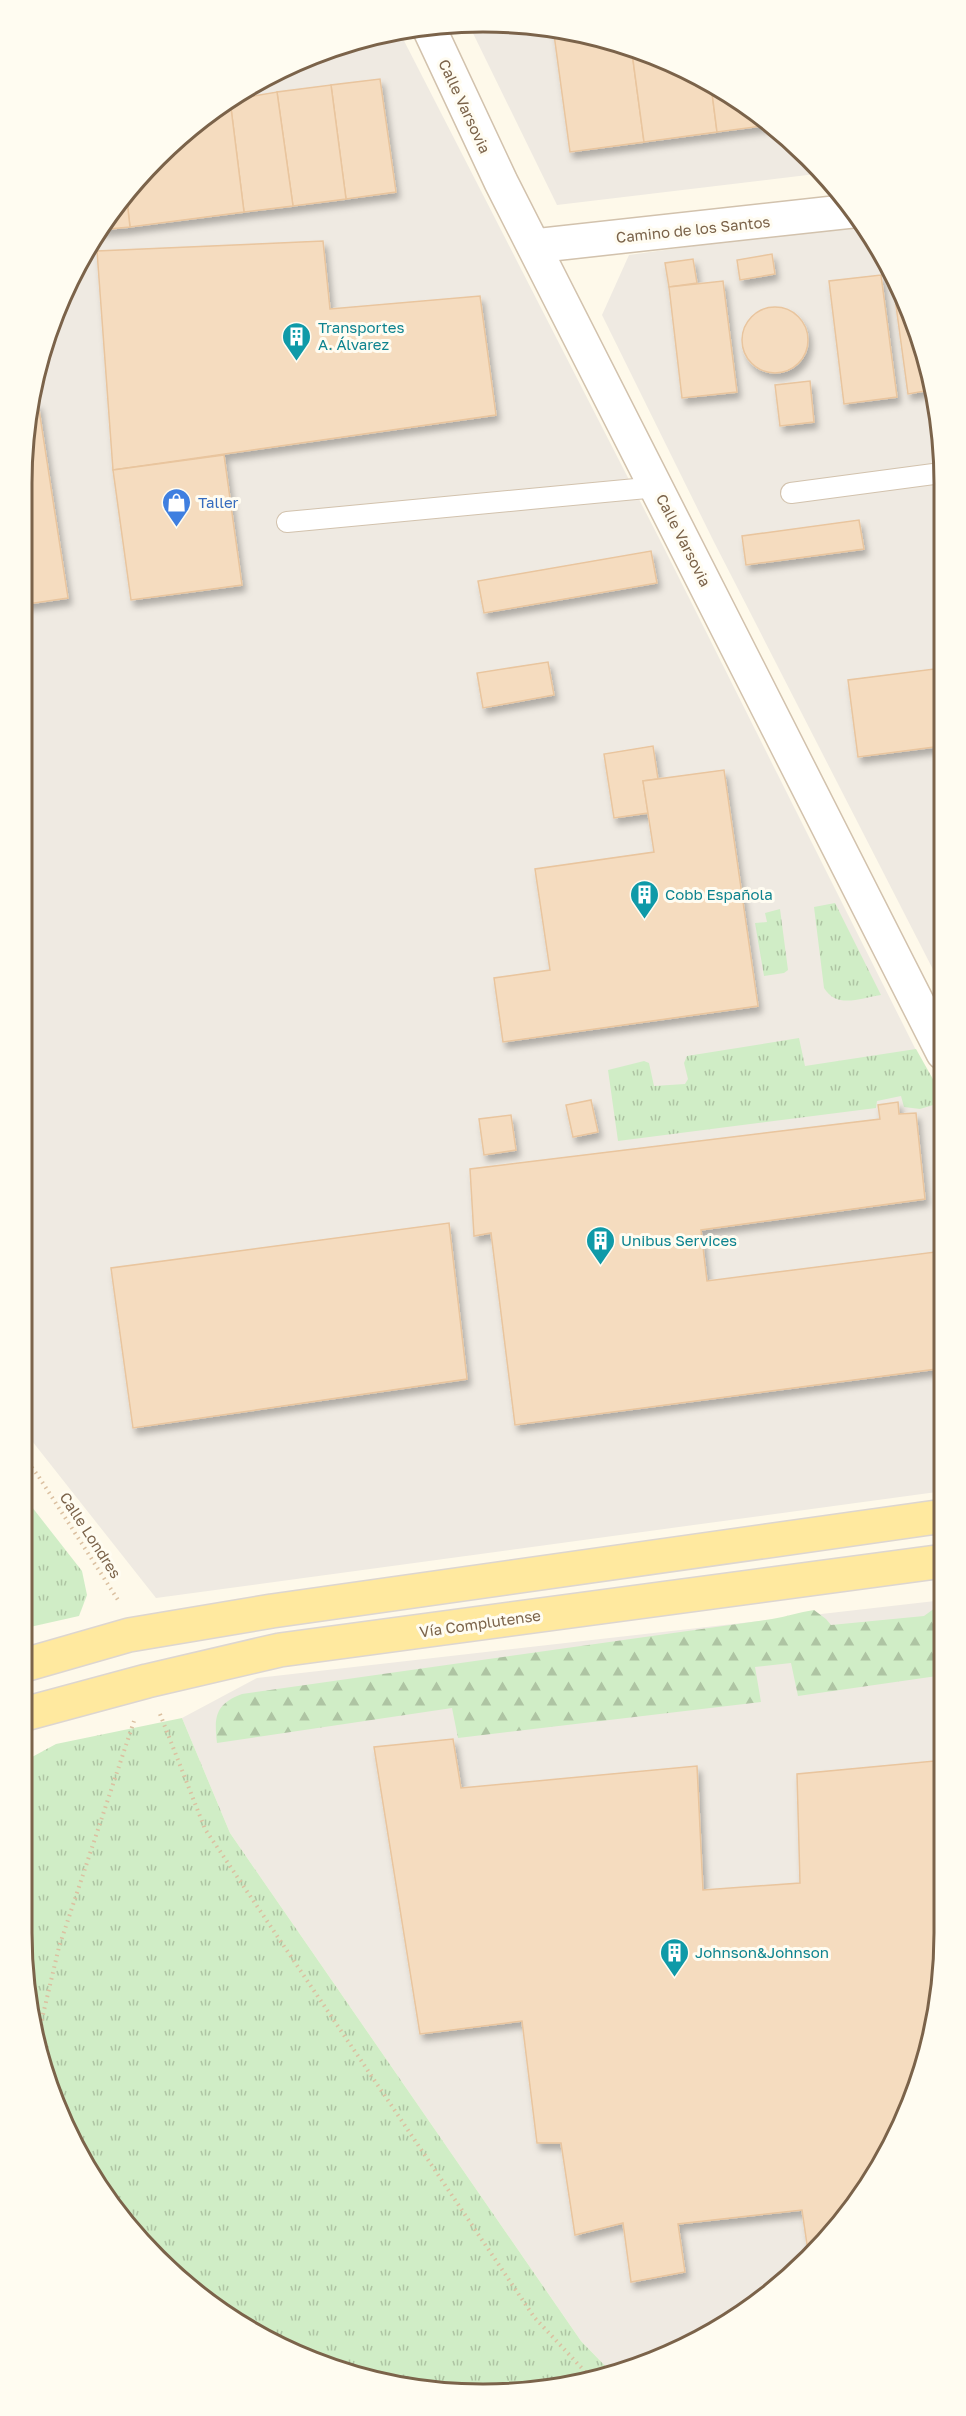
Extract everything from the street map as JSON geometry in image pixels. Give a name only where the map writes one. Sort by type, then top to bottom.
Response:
[{"type":"main road","points":[[32,1663],[129,1635],[272,1611],[934,1517]]},
{"type":"main road","name":"Vía Complutense","points":[[32,1712],[147,1681],[280,1650],[934,1562]]},
{"type":"street","name":"Calle Varsovia","points":[[432,34],[501,182],[934,1035]]},
{"type":"street","name":"Camino de los Santos","points":[[534,246],[844,213]]},
{"type":"lane","points":[[791,494],[934,474]]},
{"type":"lane","points":[[287,522],[657,487]]},
{"type":"path","name":"Calle Londres","points":[[32,1468],[120,1603],[129,1635]]},
{"type":"path","points":[[41,2027],[57,1958],[147,1681]]},
{"type":"path","points":[[147,1681],[205,1829],[534,2317],[586,2372]]},
{"type":"shaded area","points":[[472,32],[513,32],[571,40],[628,55],[656,66],[709,92],[734,108],[781,144],[812,174],[557,205]]},
{"type":"shaded area","points":[[403,39],[662,544],[934,1086],[934,1492],[156,1598],[32,1441],[32,453],[35,424],[55,338],[78,283],[92,257],[125,208],[164,164],[208,125],[257,92],[283,78],[338,55]]},
{"type":"shaded area","points":[[852,224],[874,257],[900,310],[911,338],[926,395],[934,453],[934,971],[714,542],[602,315],[629,255]]},
{"type":"shaded area","points":[[934,1601],[934,1963],[926,2021],[911,2078],[888,2133],[874,2159],[841,2208],[822,2231],[781,2272],[758,2291],[709,2324],[683,2338],[628,2361],[606,2367],[581,2341],[230,1833],[182,1718],[257,1678]]},
{"type":"green space","points":[[835,903],[881,995],[850,1001],[835,998],[824,988],[814,907]]},
{"type":"green space","points":[[780,909],[788,970],[784,973],[764,976],[755,923],[767,922],[765,913]]},
{"type":"green space","points":[[799,1038],[805,1066],[916,1049],[934,1081],[934,1105],[920,1109],[904,1107],[901,1096],[877,1101],[876,1108],[618,1141],[608,1070],[644,1061],[649,1063],[654,1086],[685,1084],[688,1079],[684,1063],[687,1056]]},
{"type":"green space","points":[[32,1507],[82,1571],[87,1595],[79,1616],[32,1627]]},
{"type":"green space","points":[[934,1609],[934,1676],[798,1696],[791,1663],[755,1667],[761,1702],[458,1738],[452,1708],[217,1743],[218,1712],[226,1702],[242,1694],[772,1619],[814,1610],[831,1625],[924,1616]]},
{"type":"green space","points":[[182,1718],[230,1833],[581,2341],[606,2367],[542,2381],[513,2384],[453,2384],[395,2376],[338,2361],[283,2338],[232,2308],[185,2272],[144,2231],[108,2184],[78,2133],[55,2078],[40,2021],[32,1963],[32,1757],[56,1744]]},
{"type":"building","points":[[554,37],[633,57],[644,142],[570,152]]},
{"type":"building","points":[[633,57],[683,78],[712,94],[717,132],[644,142]]},
{"type":"building","points":[[380,79],[396,192],[346,199],[331,85]]},
{"type":"building","points":[[331,85],[346,199],[293,206],[277,92]]},
{"type":"building","points":[[277,92],[293,206],[244,212],[231,109],[250,97]]},
{"type":"building","points":[[712,94],[760,126],[717,132]]},
{"type":"building","points":[[231,109],[244,212],[130,227],[127,205],[144,185],[185,144]]},
{"type":"building","points":[[127,205],[130,227],[110,229]]},
{"type":"building","name":"Transportes A. Álvarez","points":[[323,241],[330,309],[480,296],[496,415],[113,470],[97,251]]},
{"type":"building","points":[[772,254],[775,274],[740,280],[737,260]]},
{"type":"building","points":[[693,259],[697,283],[669,287],[665,263]]},
{"type":"building","points":[[881,275],[897,397],[844,404],[829,281]]},
{"type":"building","points":[[723,281],[737,392],[682,398],[669,287]]},
{"type":"building","points":[[895,299],[911,338],[925,391],[908,394]]},
{"type":"building","points":[[775,307],[787,310],[798,317],[805,328],[808,340],[805,352],[798,363],[787,370],[775,373],[763,370],[752,363],[745,352],[742,340],[745,328],[752,317],[763,310]]},
{"type":"building","points":[[810,381],[814,422],[780,426],[775,385]]},
{"type":"building","points":[[38,405],[68,598],[32,603],[32,453]]},
{"type":"building","name":"Taller","points":[[224,455],[242,585],[131,600],[113,470]]},
{"type":"building","points":[[859,520],[864,549],[746,565],[742,536]]},
{"type":"building","points":[[651,551],[657,583],[484,613],[478,581]]},
{"type":"building","points":[[548,662],[554,695],[483,708],[477,673]]},
{"type":"building","points":[[934,669],[934,747],[858,757],[848,680]]},
{"type":"building","points":[[653,746],[658,779],[643,781],[648,813],[614,818],[604,754]]},
{"type":"building","name":"Cobb Española","points":[[724,770],[758,1006],[503,1042],[494,978],[550,970],[535,869],[654,852],[643,781]]},
{"type":"building","points":[[591,1100],[598,1132],[573,1137],[566,1105]]},
{"type":"building","name":"Unibus Services","points":[[898,1102],[899,1114],[916,1113],[925,1199],[701,1230],[707,1281],[934,1252],[934,1369],[515,1425],[491,1233],[474,1236],[470,1169],[880,1119],[878,1105]]},
{"type":"building","points":[[511,1115],[516,1150],[484,1155],[479,1119]]},
{"type":"building","points":[[449,1223],[467,1379],[133,1428],[111,1268]]},
{"type":"building","name":"Johnson&Johnson","points":[[453,1739],[461,1788],[697,1766],[703,1890],[800,1883],[797,1774],[934,1761],[934,1963],[926,2021],[919,2050],[900,2106],[874,2159],[841,2208],[807,2246],[802,2210],[678,2224],[685,2272],[631,2282],[623,2223],[575,2235],[561,2143],[537,2143],[522,2021],[420,2034],[374,1747]]},
{"type":"place","name":"Transportes A. Álvarez","points":[[297,362]]},
{"type":"place","name":"Taller","points":[[177,528]]},
{"type":"place","name":"Cobb Española","points":[[644,920]]},
{"type":"place","name":"Unibus Services","points":[[600,1266]]},
{"type":"place","name":"Johnson&Johnson","points":[[674,1978]]}]
